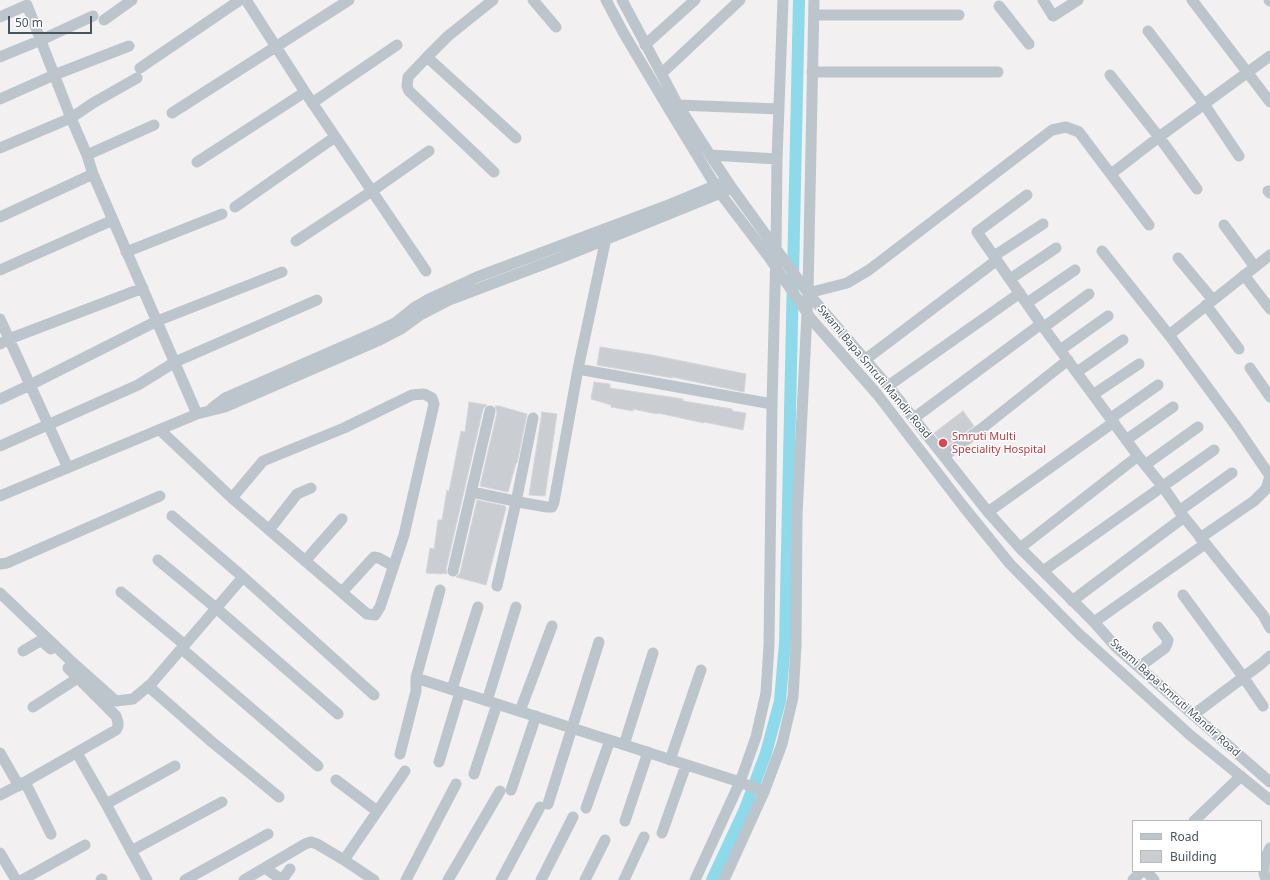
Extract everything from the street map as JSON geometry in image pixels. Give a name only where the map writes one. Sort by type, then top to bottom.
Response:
[{"type":"street","points":[[104,20],[132,0]]},
{"type":"street","points":[[0,148],[71,118],[138,73],[240,0]]},
{"type":"street","points":[[246,0],[312,103],[426,271]]},
{"type":"street","points":[[172,113],[349,0]]},
{"type":"street","points":[[493,0],[448,36],[408,77],[407,86],[409,92],[494,172]]},
{"type":"street","points":[[533,0],[556,27]]},
{"type":"street","points":[[606,0],[663,99],[718,189],[776,267],[812,320],[877,394],[963,506],[1010,564],[1078,633],[1190,735],[1270,800]]},
{"type":"street","name":"Swami Bapa Smruti Mandir Road","points":[[622,0],[678,105],[729,184],[776,250],[808,294],[866,359],[988,512],[1020,548],[1094,622],[1116,647],[1270,782]]},
{"type":"street","points":[[646,45],[695,0]]},
{"type":"street","points":[[662,74],[740,0]]},
{"type":"street","points":[[695,880],[740,782],[756,737],[766,693],[769,645],[777,159],[783,0]]},
{"type":"street","points":[[724,880],[764,792],[782,744],[793,697],[796,646],[797,515],[808,294],[814,0]]},
{"type":"street","points":[[1043,0],[1053,16],[1078,0]]},
{"type":"street","points":[[1192,0],[1270,102]]},
{"type":"street","points":[[1001,2],[1029,44]]},
{"type":"street","points":[[0,17],[27,5],[87,155],[93,174],[197,414]]},
{"type":"street","points":[[814,15],[959,15]]},
{"type":"street","points":[[0,57],[93,16]]},
{"type":"street","points":[[1148,31],[1204,104],[1239,156]]},
{"type":"street","points":[[312,103],[397,45]]},
{"type":"street","points":[[0,99],[54,75],[129,46]]},
{"type":"street","points":[[1111,174],[1159,136],[1270,56]]},
{"type":"street","points":[[427,57],[516,138]]},
{"type":"street","points":[[812,72],[998,72]]},
{"type":"street","points":[[1110,75],[1159,136],[1197,189]]},
{"type":"street","points":[[197,162],[305,92]]},
{"type":"street","points":[[678,105],[779,108]]},
{"type":"street","points":[[87,155],[154,125]]},
{"type":"street","points":[[808,294],[848,283],[869,270],[1052,130],[1066,127],[1079,132],[1149,224]]},
{"type":"street","points":[[235,208],[335,137]]},
{"type":"street","points":[[296,241],[429,151]]},
{"type":"street","points":[[710,155],[777,159]]},
{"type":"street","points":[[0,217],[93,174]]},
{"type":"street","points":[[0,496],[197,414],[225,407],[380,340],[402,323],[449,300],[560,258],[606,233],[729,184]]},
{"type":"street","points":[[1027,195],[976,232],[1126,440],[1163,487],[1181,514],[1202,541],[1263,615],[1270,628]]},
{"type":"street","points":[[126,252],[222,214]]},
{"type":"street","points":[[0,270],[113,220]]},
{"type":"street","points":[[866,359],[996,258],[1043,224]]},
{"type":"street","points":[[1224,226],[1255,267]]},
{"type":"street","points":[[472,492],[516,502],[552,507],[606,233]]},
{"type":"street","points":[[1010,279],[1056,248]]},
{"type":"street","points":[[1094,622],[1254,501],[1266,489],[1270,476],[1236,426],[1169,335],[1102,251]]},
{"type":"street","points":[[1169,335],[1270,255]]},
{"type":"street","points":[[1178,258],[1239,349]]},
{"type":"street","points":[[1027,303],[1075,270]]},
{"type":"street","points":[[0,398],[30,385],[157,321],[282,272]]},
{"type":"street","points":[[1244,275],[1270,309]]},
{"type":"street","points":[[4,342],[143,288]]},
{"type":"street","points":[[888,386],[1020,294]]},
{"type":"street","points":[[914,418],[1042,325],[1089,294]]},
{"type":"street","points":[[0,446],[138,384],[175,362],[317,300]]},
{"type":"street","points":[[1060,350],[1108,316]]},
{"type":"street","points":[[0,319],[4,342],[30,385],[68,468]]},
{"type":"street","points":[[1077,372],[1123,340]]},
{"type":"street","points":[[944,456],[981,429],[1068,360]]},
{"type":"street","points":[[1094,394],[1139,364]]},
{"type":"street","points":[[1250,368],[1270,397]]},
{"type":"street","points":[[578,369],[772,404]]},
{"type":"street","points":[[988,512],[1158,385]]},
{"type":"street","points":[[160,430],[232,498],[305,561],[367,614],[375,614],[380,608],[404,535],[434,404],[432,398],[424,394],[412,395],[344,428],[263,461],[232,498]]},
{"type":"street","points":[[1126,440],[1173,408]]},
{"type":"street","points":[[453,571],[490,411]]},
{"type":"street","points":[[496,586],[516,502],[532,418]]},
{"type":"street","points":[[1020,548],[1141,460],[1198,427]]},
{"type":"street","points":[[1044,571],[1214,450]]},
{"type":"street","points":[[1072,601],[1232,472]]},
{"type":"street","points":[[269,530],[297,494],[311,488]]},
{"type":"street","points":[[0,564],[7,563],[160,496]]},
{"type":"street","points":[[172,516],[243,577],[374,695]]},
{"type":"street","points":[[305,561],[342,519]]},
{"type":"street","points":[[342,592],[374,557],[380,558],[393,566]]},
{"type":"street","points":[[158,560],[216,608],[338,714]]},
{"type":"street","points":[[23,651],[40,641],[50,644],[116,701],[133,699],[148,686],[243,577]]},
{"type":"street","points":[[400,754],[416,691],[416,678],[440,590]]},
{"type":"street","points":[[121,592],[318,766]]},
{"type":"street","points":[[0,593],[50,644],[78,678],[116,716],[118,722],[116,730],[0,795]]},
{"type":"street","points":[[1183,595],[1263,706]]},
{"type":"street","points":[[439,762],[478,606]]},
{"type":"street","points":[[474,774],[516,606]]},
{"type":"street","points":[[520,712],[552,626]]},
{"type":"street","points":[[1139,667],[1165,648],[1167,644],[1168,640],[1158,627]]},
{"type":"street","points":[[501,880],[544,805],[572,728],[599,642]]},
{"type":"street","points":[[624,745],[653,653]]},
{"type":"street","points":[[1194,715],[1244,678],[1270,656]]},
{"type":"street","points":[[670,760],[701,670]]},
{"type":"street","points":[[33,707],[78,678]]},
{"type":"street","points":[[416,678],[740,782],[764,792]]},
{"type":"street","points":[[148,686],[278,797]]},
{"type":"street","points":[[448,880],[505,791],[536,716]]},
{"type":"street","points":[[586,808],[610,740]]},
{"type":"street","points":[[625,821],[648,752]]},
{"type":"street","points":[[0,753],[22,784],[51,834]]},
{"type":"street","points":[[76,753],[106,804],[147,880]]},
{"type":"street","points":[[662,833],[686,765]]},
{"type":"street","points":[[106,804],[175,766]]},
{"type":"street","points":[[344,860],[404,771]]},
{"type":"street","points":[[1195,820],[1241,776]]},
{"type":"street","points":[[336,780],[377,811]]},
{"type":"street","points":[[406,880],[456,784]]},
{"type":"street","points":[[131,851],[222,802]]},
{"type":"street","points":[[541,880],[572,818]]},
{"type":"street","points":[[185,880],[268,834]]},
{"type":"street","points":[[624,880],[644,838]]},
{"type":"street","points":[[585,880],[605,840]]},
{"type":"street","points":[[244,880],[305,844],[311,842],[344,860],[374,880]]},
{"type":"street","points":[[22,880],[85,846]]},
{"type":"street","points":[[0,853],[16,880]]},
{"type":"street","points":[[1266,854],[1264,866],[1266,880]]},
{"type":"street","points":[[265,868],[282,880],[290,869]]},
{"type":"street","points":[[1133,880],[1141,872]]},
{"type":"street","points":[[1147,872],[1154,880]]},
{"type":"building","points":[[600,347],[652,355],[746,374],[744,392],[672,377],[597,365]]},
{"type":"building","points":[[594,382],[610,384],[610,388],[683,399],[683,401],[732,409],[732,411],[746,413],[743,430],[658,413],[611,407],[611,405],[591,399]]},
{"type":"building","points":[[469,402],[487,405],[483,409],[446,569],[447,574],[426,573],[430,548],[434,549],[438,520],[442,520],[447,490],[449,491],[461,431],[465,432]]},
{"type":"building","points":[[495,406],[527,414],[517,463],[508,492],[480,486],[497,413]]},
{"type":"building","points":[[963,411],[974,426],[945,447],[934,433]]},
{"type":"building","points":[[542,412],[557,414],[545,496],[529,495]]},
{"type":"building","points":[[477,500],[505,506],[506,508],[486,585],[456,577],[460,573]]},
{"type":"waterway","points":[[712,880],[745,809],[766,753],[780,701],[785,643],[799,0]]},
{"type":"place","name":"Smruti Multi Speciality Hospital","points":[[943,443]]}]
